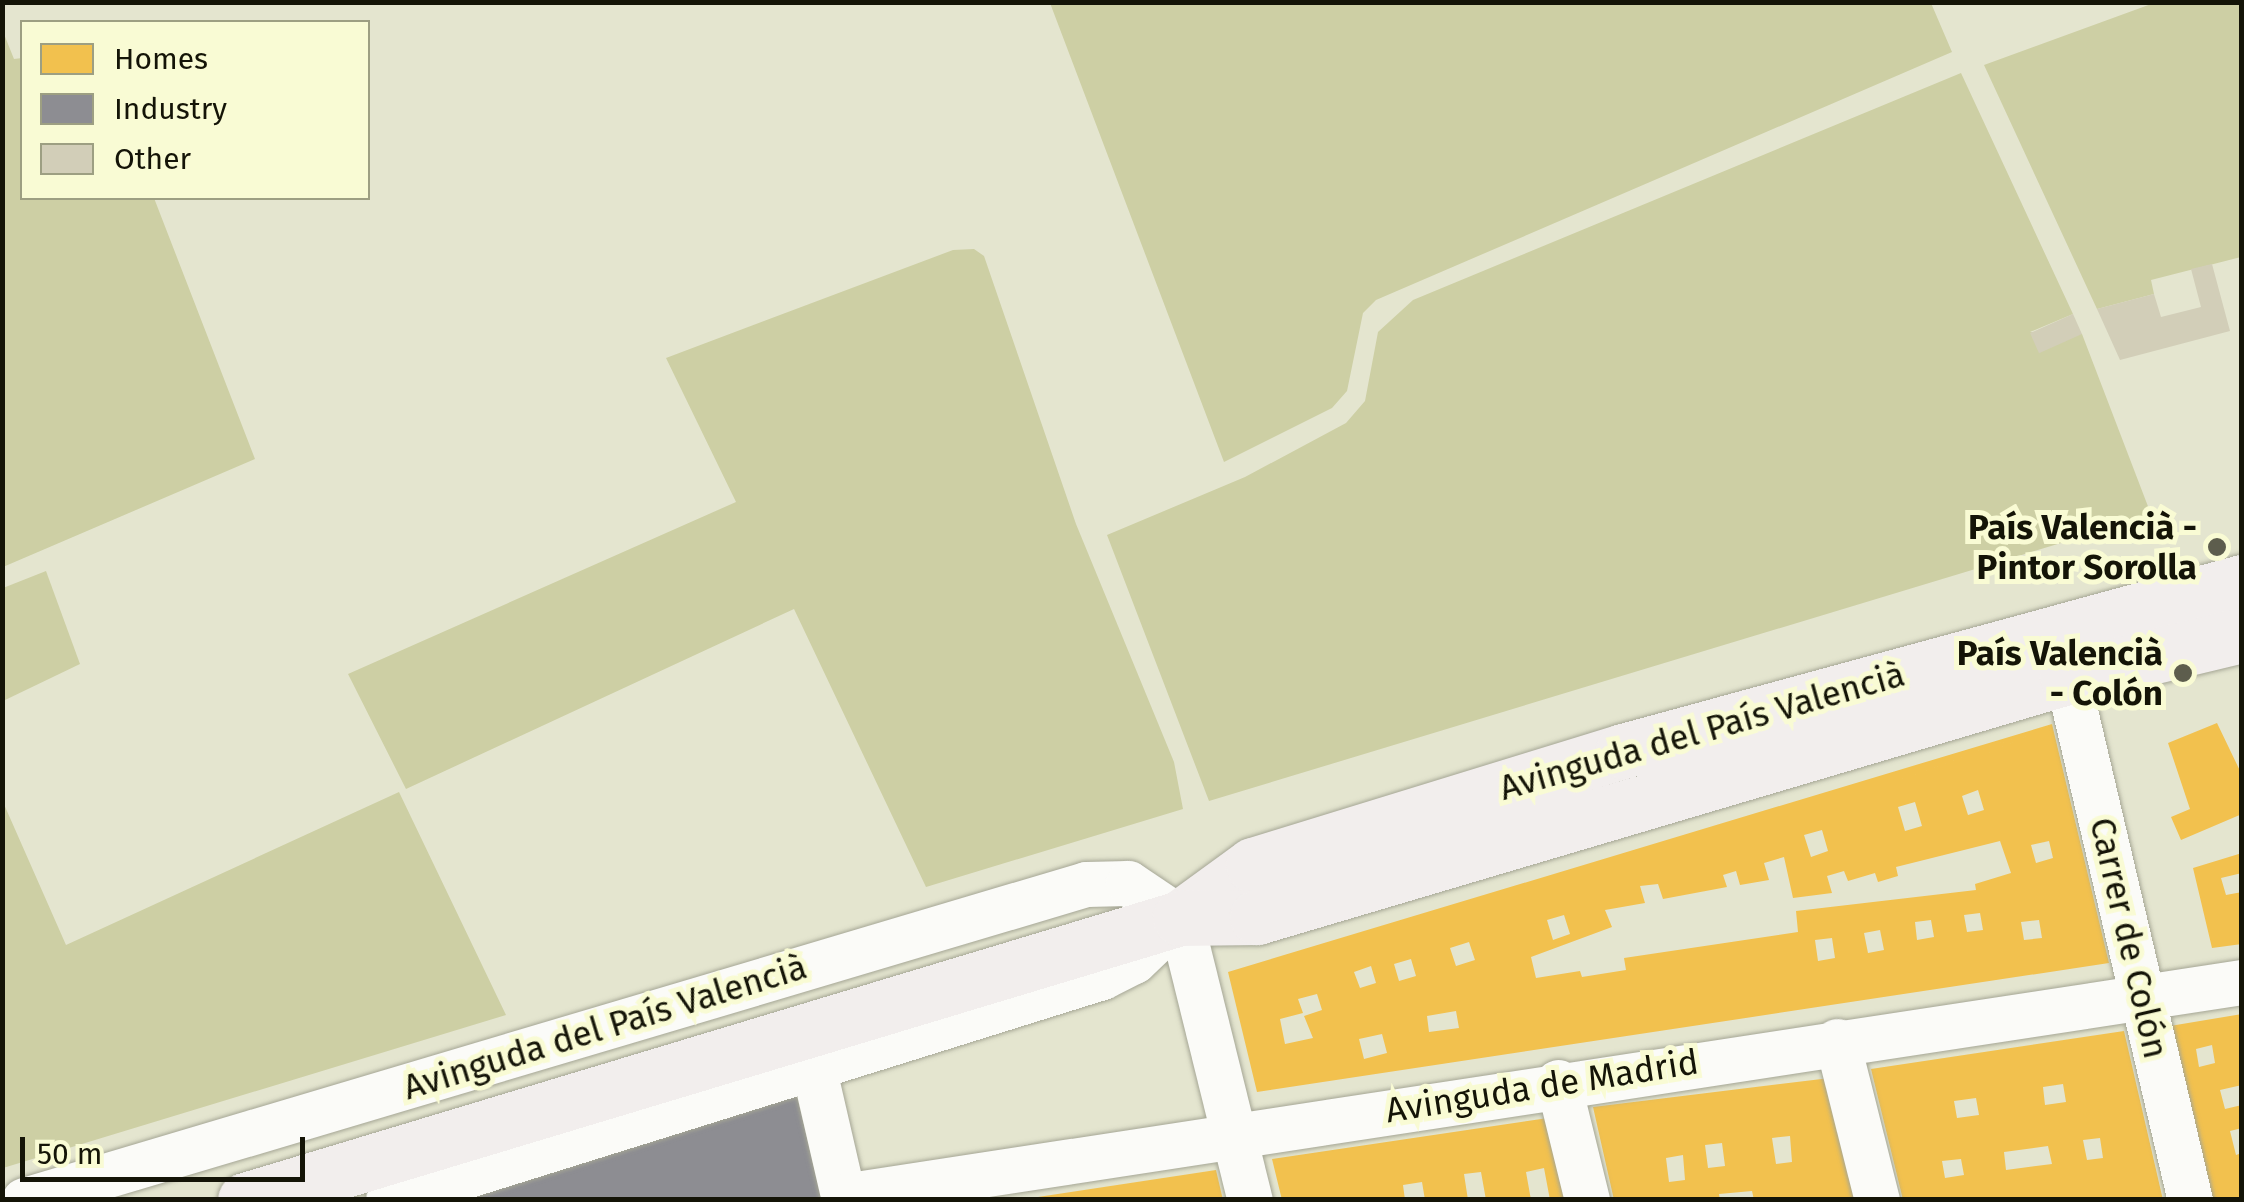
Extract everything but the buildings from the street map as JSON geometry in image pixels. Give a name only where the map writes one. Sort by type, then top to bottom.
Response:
[{"type":"street","name":"Avinguda del País Valencià","points":[[388,1200],[1102,978],[1134,961],[1180,918],[1253,865],[2092,619],[2242,582]]},
{"type":"street","points":[[2067,677],[2068,648],[2092,619]]},
{"type":"street","name":"Avinguda del País Valencià","points":[[24,1200],[1086,884],[1128,883],[1180,918],[1257,917],[2067,677],[2242,635]]},
{"type":"street","name":"Carrer de Colón","points":[[2067,677],[2190,1200]]},
{"type":"street","points":[[245,1200],[1180,918],[1250,1200]]},
{"type":"street","name":"Avinguda de Madrid","points":[[844,1198],[1558,1082],[2242,982]]},
{"type":"street","points":[[1838,1041],[1877,1200]]},
{"type":"street","points":[[814,1070],[844,1198]]},
{"type":"street","points":[[1558,1082],[1587,1200]]},
{"type":"green space","points":[[1050,3],[1931,3],[1952,52],[1376,300],[1363,313],[1347,391],[1332,408],[1224,462]]},
{"type":"green space","points":[[2154,3],[2241,3],[2241,257],[2151,280],[2154,294],[2097,309],[1984,65]]},
{"type":"green space","points":[[2,29],[14,59],[20,58],[20,200],[155,200],[255,459],[3,567]]},
{"type":"green space","points":[[1961,73],[2073,314],[2030,332],[2082,334],[2154,522],[2104,530],[1209,801],[1107,535],[1245,477],[1346,423],[1365,401],[1378,332],[1413,300]]},
{"type":"green space","points":[[974,249],[984,256],[1076,524],[1174,762],[1183,809],[926,887],[794,609],[406,789],[348,674],[736,502],[666,358],[953,250]]},
{"type":"green space","points":[[46,571],[80,664],[3,701],[3,588]]},
{"type":"green space","points":[[399,792],[506,1015],[3,1168],[3,802],[66,945]]},
{"type":"place","name":"País Valencià - Pintor Sorolla","points":[[2217,547]]},
{"type":"place","name":"País Valencià - Colón","points":[[2183,673]]}]
